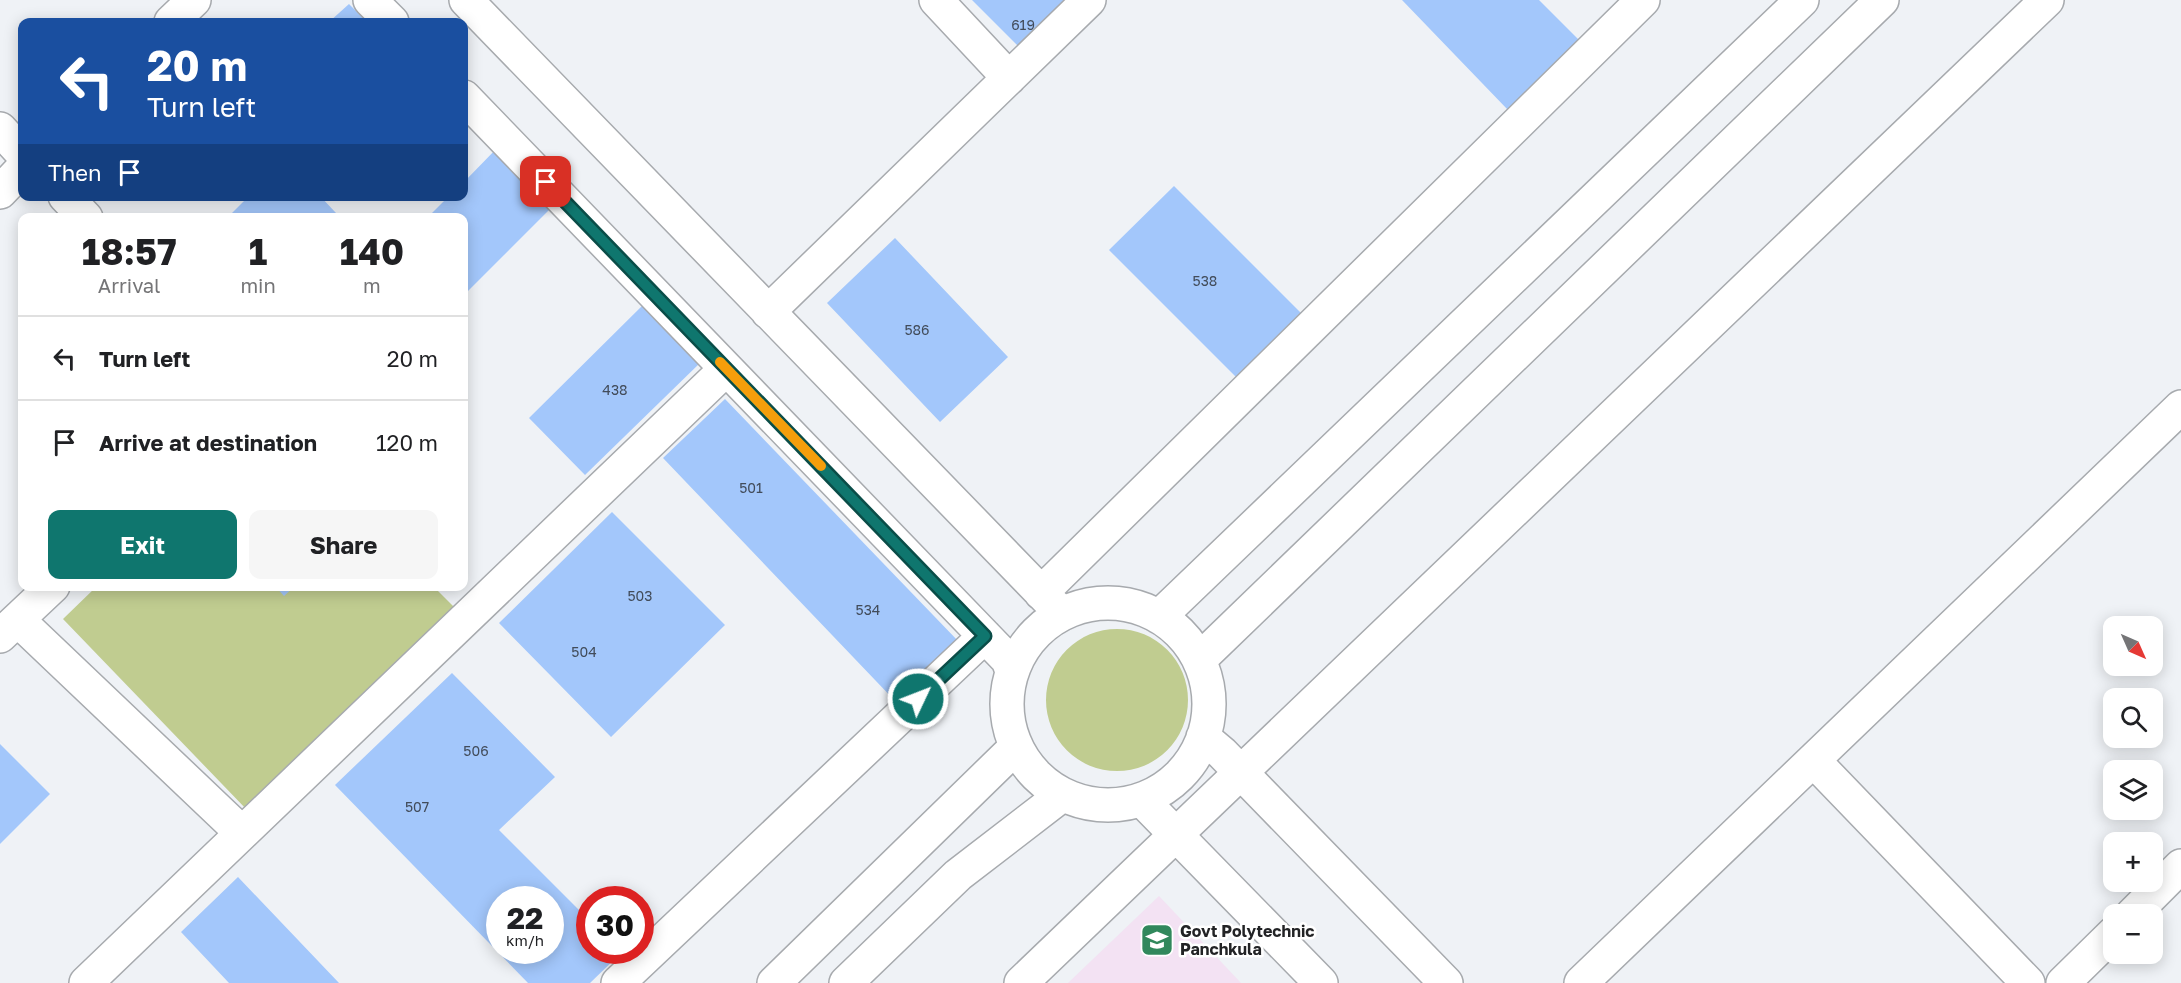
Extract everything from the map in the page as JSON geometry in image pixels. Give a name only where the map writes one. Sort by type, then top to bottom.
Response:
[{"type":"street","points":[[175,18],[194,0]]},
{"type":"street","points":[[370,0],[388,18]]},
{"type":"street","points":[[466,0],[1051,603],[1127,605],[1159,617],[1182,636],[1199,660],[1208,685],[1209,711],[1203,737],[1189,764],[1168,785],[1142,800],[1115,806],[1088,804],[1062,795],[1035,776],[1016,747],[1008,722],[1006,696],[1012,671],[1029,642],[1040,629],[1051,603],[1643,0]]},
{"type":"street","points":[[936,0],[1009,78]]},
{"type":"street","points":[[768,312],[1089,0]]},
{"type":"street","points":[[1159,617],[1802,0]]},
{"type":"street","points":[[1199,660],[1882,0]]},
{"type":"street","points":[[1021,983],[2048,0]]},
{"type":"street","points":[[468,101],[1008,660],[1012,671]]},
{"type":"street","points":[[0,129],[18,149]]},
{"type":"street","points":[[0,192],[18,174]]},
{"type":"street","points":[[70,201],[81,213]]},
{"type":"street","points":[[86,983],[242,833],[472,593],[726,369]]},
{"type":"street","points":[[1581,983],[2181,407]]},
{"type":"street","points":[[48,591],[9,628],[242,833]]},
{"type":"street","points":[[618,983],[985,636]]},
{"type":"street","points":[[1203,737],[1240,771],[1446,983]]},
{"type":"street","points":[[774,983],[1016,747]]},
{"type":"street","points":[[1814,761],[2028,983]]},
{"type":"street","points":[[846,983],[958,875],[1062,795]]},
{"type":"street","points":[[1142,800],[1321,983]]},
{"type":"street","points":[[2143,904],[2181,866]]},
{"type":"street","points":[[2063,983],[2103,944]]},
{"type":"shaded area","name":"Govt Polytechnic Panchkula","points":[[1159,896],[1241,983],[1068,983]]},
{"type":"green space","points":[[92,591],[438,591],[456,609],[248,811],[63,619]]},
{"type":"green space","points":[[1117,629],[1144,635],[1167,650],[1182,673],[1188,700],[1182,727],[1167,750],[1144,765],[1117,771],[1090,765],[1067,750],[1052,727],[1046,700],[1052,673],[1067,650],[1090,635]]},
{"type":"building","points":[[972,0],[1074,0],[1023,51]]},
{"type":"building","points":[[1402,0],[1539,0],[1580,41],[1508,110]]},
{"type":"building","points":[[349,4],[363,18],[333,18]]},
{"type":"building","points":[[499,146],[556,203],[468,291],[468,213],[432,213],[444,201],[468,201],[468,178]]},
{"type":"building","points":[[1174,186],[1301,313],[1236,377],[1109,250]]},
{"type":"building","points":[[244,201],[325,201],[336,213],[232,213]]},
{"type":"building","points":[[895,238],[1008,357],[940,422],[827,303]]},
{"type":"building","points":[[644,304],[701,362],[585,475],[529,418]]},
{"type":"building","points":[[725,399],[960,643],[897,703],[663,458]]},
{"type":"building","points":[[612,512],[725,625],[611,737],[499,623]]},
{"type":"building","points":[[280,591],[290,591],[284,596]]},
{"type":"building","points":[[452,673],[555,777],[499,830],[555,886],[486,886],[486,940],[335,785]]},
{"type":"building","points":[[0,744],[50,794],[0,844]]},
{"type":"building","points":[[238,877],[339,983],[229,983],[181,932]]},
{"type":"building","points":[[564,895],[576,907],[576,964],[610,964],[590,983],[528,983],[509,964],[564,964]]},
{"type":"slow traffic","points":[[720,362],[821,466]]},
{"type":"place","name":"Govt Polytechnic Panchkula","points":[[1157,940]]},
{"type":"route","points":[[546,182],[985,636],[918,699]]}]
